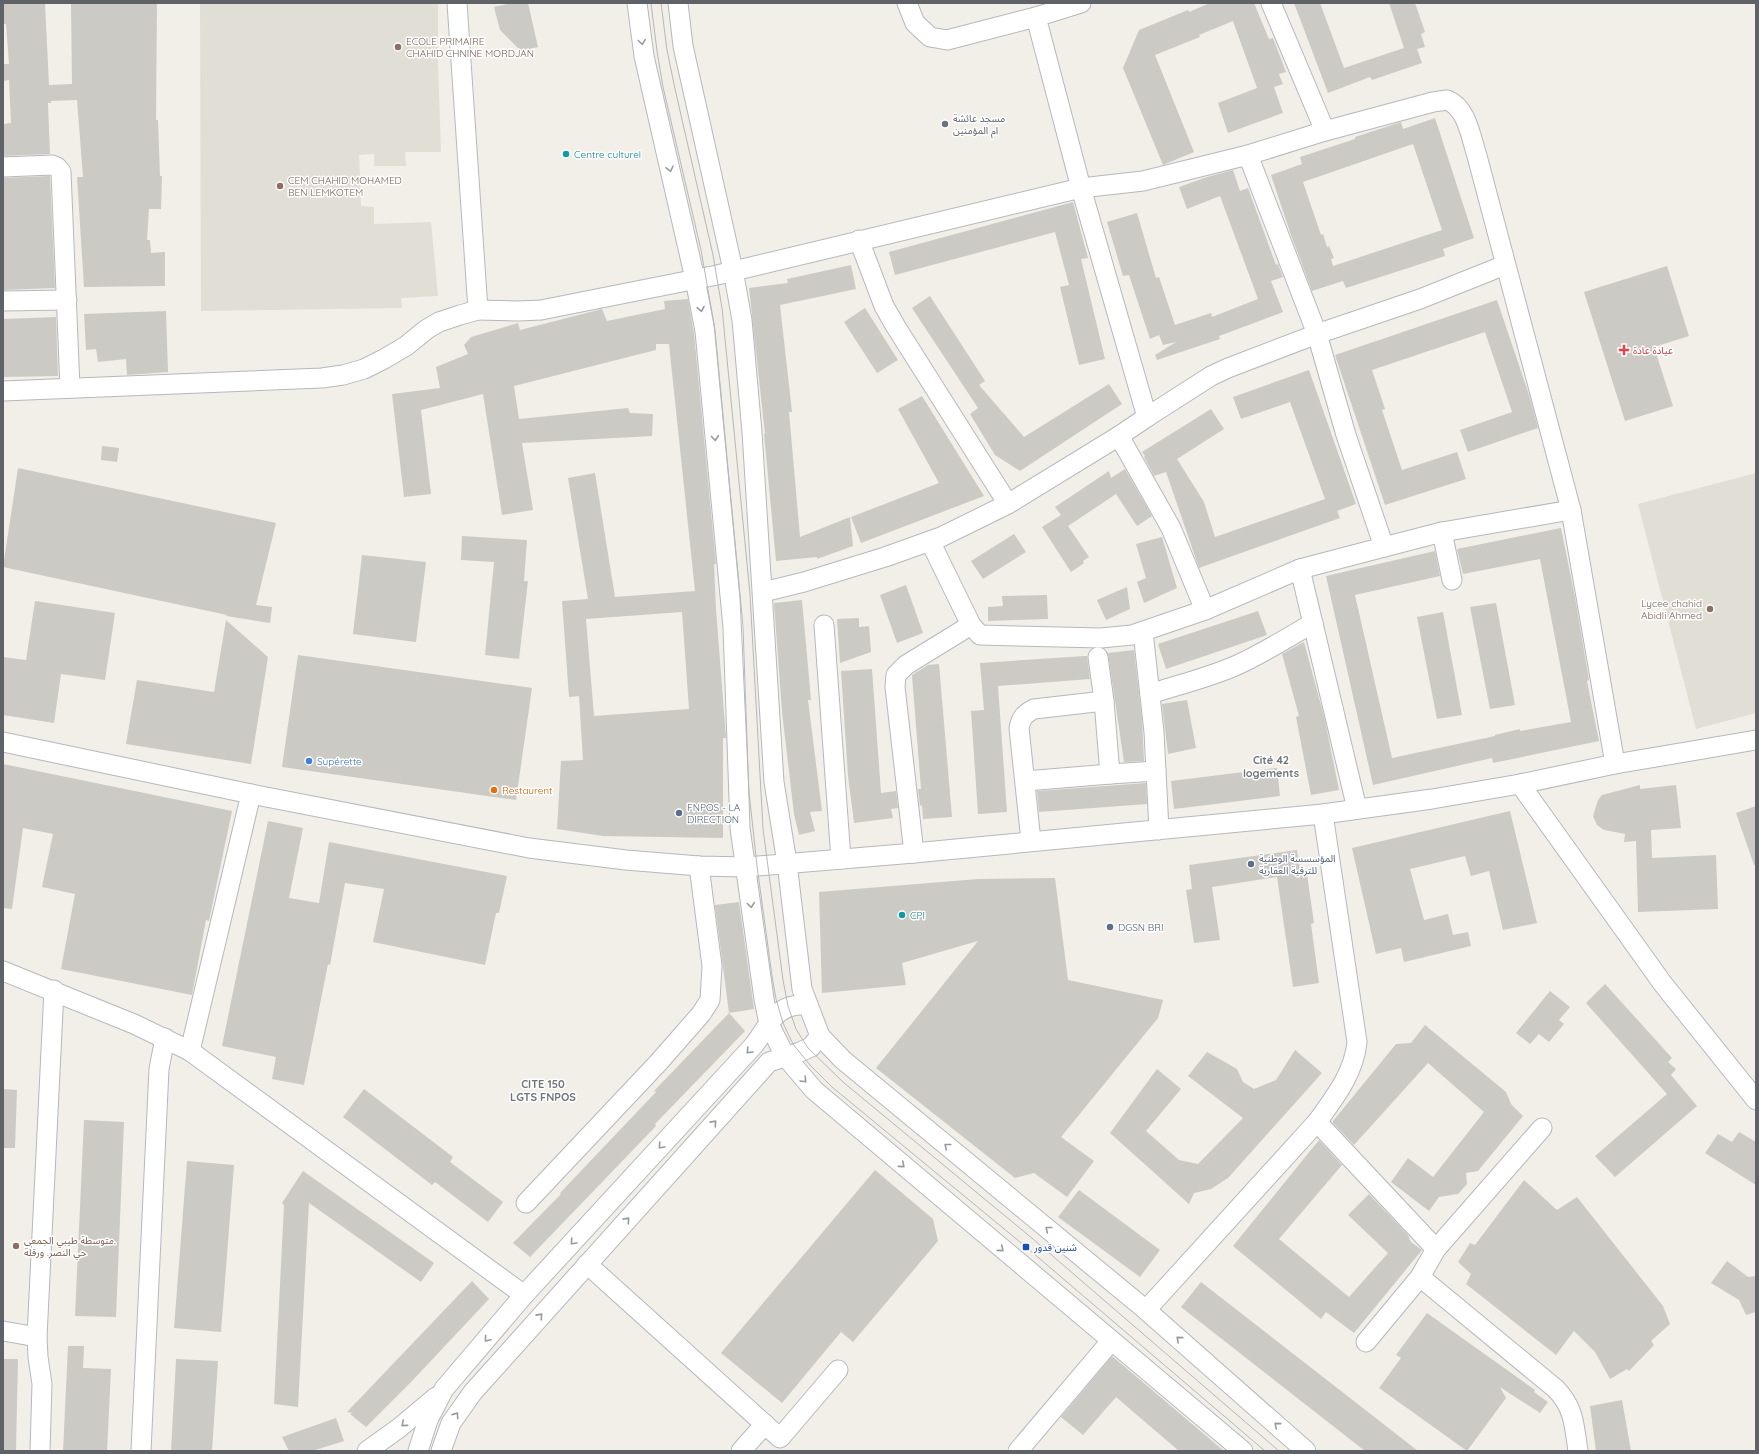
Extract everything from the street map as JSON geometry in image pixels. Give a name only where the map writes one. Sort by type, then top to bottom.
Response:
[{"type":"street","points":[[457,3],[478,310]]},
{"type":"street","points":[[638,3],[644,56],[695,279],[705,331],[732,627],[740,828],[769,1024],[785,1056],[814,1090],[1242,1451]]},
{"type":"street","points":[[678,3],[683,46],[733,270],[742,320],[763,592],[774,782],[787,863],[802,989],[820,1036],[843,1060],[1146,1310],[1306,1451]]},
{"type":"street","points":[[907,3],[915,23],[930,37],[947,40],[1036,17],[1081,3]]},
{"type":"street","points":[[1271,3],[1325,131]]},
{"type":"street","points":[[1036,17],[1081,188],[1147,417]]},
{"type":"street","points":[[3,391],[322,378],[343,375],[364,369],[384,359],[439,322],[478,310],[541,310],[695,279],[1081,188],[1143,181],[1248,155],[1325,131],[1433,102],[1447,100],[1452,102],[1461,112],[1475,148],[1571,510],[1615,764]]},
{"type":"street","points":[[1248,155],[1317,334],[1346,435],[1384,547]]},
{"type":"street","points":[[3,167],[52,165],[58,167],[61,172],[70,388]]},
{"type":"street","points":[[858,240],[884,306],[1008,504]]},
{"type":"street","points":[[763,592],[851,568],[930,541],[1008,504],[1119,436],[1212,376],[1317,334],[1420,299],[1505,265]]},
{"type":"street","points":[[3,301],[67,300]]},
{"type":"street","points":[[1119,436],[1171,528],[1205,610]]},
{"type":"street","points":[[930,541],[971,625],[977,632],[984,636],[1101,638],[1142,632],[1205,610],[1300,569],[1442,532],[1571,510]]},
{"type":"street","points":[[1442,532],[1452,580]]},
{"type":"street","points":[[1300,569],[1357,809]]},
{"type":"street","points":[[1150,694],[1210,676],[1235,666],[1256,656],[1313,623]]},
{"type":"street","points":[[824,625],[841,859]]},
{"type":"street","points":[[914,853],[900,740],[895,677],[906,665],[971,625]]},
{"type":"street","points":[[1142,632],[1150,694],[1159,830]]},
{"type":"street","points":[[1098,657],[1104,701],[1110,774]]},
{"type":"street","points":[[1031,841],[1019,728],[1024,715],[1034,709],[1104,701]]},
{"type":"street","points":[[3,742],[251,794],[528,848],[626,860],[699,866],[746,867],[914,853],[1323,814],[1432,799],[1520,784],[1615,764],[1756,740]]},
{"type":"street","points":[[1025,781],[1156,770]]},
{"type":"street","points":[[1520,784],[1663,984],[1756,1100]]},
{"type":"street","points":[[190,1051],[251,794]]},
{"type":"street","points":[[1146,1310],[1317,1122],[1335,1098],[1348,1076],[1356,1056],[1357,1042],[1323,814]]},
{"type":"street","points":[[526,1203],[658,1063],[701,1014],[710,1000],[712,966],[699,866]]},
{"type":"street","points":[[3,971],[54,990],[165,1038],[190,1051],[524,1295]]},
{"type":"street","points":[[40,1451],[42,1384],[37,1337],[54,990]]},
{"type":"street","points":[[367,1451],[399,1428],[444,1389],[524,1295],[754,1046],[779,1010],[788,1006],[808,1005]]},
{"type":"street","points":[[441,1451],[451,1423],[473,1392],[768,1062],[811,1047],[820,1036]]},
{"type":"street","points":[[142,1451],[159,1069],[165,1038]]},
{"type":"street","points":[[1317,1122],[1436,1249]]},
{"type":"street","points":[[1366,1342],[1420,1277],[1436,1249],[1542,1128]]},
{"type":"street","points":[[587,1264],[780,1438],[838,1370]]},
{"type":"street","points":[[1420,1277],[1560,1393],[1569,1405],[1572,1412],[1578,1451]]},
{"type":"street","points":[[3,1331],[37,1337]]},
{"type":"street","points":[[1018,1451],[1111,1341]]},
{"type":"street","points":[[418,1451],[428,1420],[444,1389]]},
{"type":"street","points":[[742,1451],[765,1424]]},
{"type":"shaded area","name":"CEM CHAHID MOHAMED BEN LEMKOTEM","points":[[200,3],[438,3],[438,64],[441,152],[405,152],[406,166],[374,166],[374,154],[359,155],[361,206],[374,207],[374,224],[431,222],[438,296],[401,298],[402,308],[201,311]]},
{"type":"shaded area","name":"Lycee chahid Abidli Ahmed","points":[[1756,473],[1756,713],[1696,729],[1638,504]]},
{"type":"building","points":[[3,3],[45,3],[49,85],[72,84],[71,3],[157,3],[156,120],[158,120],[160,176],[162,176],[161,209],[149,209],[147,240],[150,240],[151,253],[165,252],[165,286],[84,287],[77,177],[83,177],[77,100],[51,101],[51,103],[48,103],[50,154],[3,156],[3,124],[11,123],[9,80],[3,81],[3,64],[9,64],[6,24],[3,24]]},
{"type":"building","points":[[512,3],[528,3],[538,47],[521,51],[500,30],[494,7]]},
{"type":"building","points":[[1210,3],[1254,3],[1269,39],[1273,38],[1286,72],[1279,74],[1283,84],[1274,87],[1283,113],[1228,133],[1218,103],[1257,88],[1233,21],[1199,35],[1200,37],[1155,55],[1194,152],[1163,165],[1123,68],[1139,30],[1188,10],[1189,12]]},
{"type":"building","points":[[1294,3],[1320,3],[1344,68],[1404,48],[1389,3],[1415,3],[1425,32],[1421,34],[1425,47],[1417,49],[1422,63],[1372,80],[1370,77],[1328,93]]},
{"type":"building","points":[[1435,118],[1474,238],[1443,249],[1445,256],[1346,288],[1343,281],[1312,291],[1271,175],[1302,164],[1300,157],[1355,139],[1355,137],[1401,122],[1403,129]],"holes":[[[1413,144],[1442,230],[1333,266],[1331,259],[1334,258],[1329,246],[1327,247],[1323,234],[1321,235],[1303,182]]]},
{"type":"building","points":[[1233,170],[1240,191],[1248,188],[1276,265],[1278,264],[1283,277],[1271,281],[1283,312],[1219,336],[1220,339],[1157,360],[1155,355],[1176,342],[1163,345],[1159,335],[1150,339],[1129,275],[1123,276],[1107,222],[1137,213],[1156,278],[1159,277],[1175,325],[1211,313],[1212,317],[1258,299],[1220,196],[1187,209],[1179,187]]},
{"type":"building","points":[[50,176],[55,288],[3,290],[3,178]]},
{"type":"building","points":[[1073,202],[1088,258],[1081,259],[1105,359],[1079,365],[1060,287],[1069,285],[1055,232],[895,275],[889,252]]},
{"type":"building","points":[[851,265],[856,289],[780,305],[792,412],[789,412],[800,537],[850,517],[853,546],[817,559],[817,557],[776,561],[765,434],[749,288],[788,283],[787,279]]},
{"type":"building","points":[[1667,266],[1689,336],[1654,347],[1673,406],[1625,421],[1584,292]]},
{"type":"building","points":[[930,296],[985,381],[979,385],[1024,437],[1109,384],[1122,404],[1020,471],[995,455],[970,414],[978,408],[912,308]]},
{"type":"building","points":[[688,299],[694,333],[716,564],[714,564],[716,609],[726,738],[723,738],[723,838],[603,836],[557,829],[561,761],[583,760],[579,696],[569,697],[562,601],[588,599],[568,478],[595,473],[615,597],[695,591],[669,344],[656,344],[656,350],[514,386],[519,419],[628,408],[630,413],[653,414],[652,436],[522,443],[533,510],[502,515],[483,394],[421,410],[431,494],[404,497],[392,394],[440,388],[436,367],[468,354],[464,345],[471,337],[518,323],[520,330],[602,309],[607,321],[665,309],[664,301]],"holes":[[[682,612],[689,709],[594,716],[586,619]]]},
{"type":"building","points":[[1497,300],[1530,398],[1538,428],[1468,452],[1460,430],[1512,412],[1485,332],[1372,370],[1385,409],[1382,410],[1402,470],[1457,452],[1466,479],[1385,505],[1335,355]]},
{"type":"building","points":[[865,308],[898,360],[877,373],[844,322]]},
{"type":"building","points":[[166,311],[168,372],[127,375],[126,359],[98,362],[96,349],[86,350],[84,314]]},
{"type":"building","points":[[56,317],[58,376],[3,377],[3,319]]},
{"type":"building","points":[[1309,370],[1356,504],[1337,511],[1340,518],[1199,568],[1166,472],[1154,476],[1142,452],[1211,409],[1224,429],[1177,459],[1204,502],[1215,537],[1325,499],[1290,402],[1241,419],[1233,397]]},
{"type":"building","points":[[922,396],[984,496],[861,543],[851,517],[939,483],[898,409]]},
{"type":"building","points":[[102,446],[119,448],[117,462],[101,460]]},
{"type":"building","points":[[18,468],[276,523],[256,605],[272,607],[270,623],[226,616],[227,615],[3,567]]},
{"type":"building","points":[[1125,469],[1152,516],[1137,526],[1116,494],[1068,526],[1089,557],[1083,561],[1084,563],[1071,572],[1042,527],[1061,515],[1055,507],[1109,471],[1111,478]]},
{"type":"building","points":[[1561,528],[1575,597],[1589,680],[1587,681],[1599,741],[1493,763],[1492,758],[1373,785],[1326,576],[1435,551],[1440,576],[1355,595],[1392,758],[1495,736],[1520,729],[1520,731],[1571,722],[1540,559],[1463,574],[1457,549]]},
{"type":"building","points":[[1014,534],[1026,552],[983,579],[971,561]]},
{"type":"building","points":[[462,536],[527,540],[524,581],[528,581],[519,659],[485,655],[494,562],[461,560]]},
{"type":"building","points":[[1162,537],[1177,588],[1144,603],[1137,582],[1146,578],[1136,544]]},
{"type":"building","points":[[362,555],[426,562],[416,642],[353,634]]},
{"type":"building","points":[[906,585],[923,633],[897,643],[880,595]]},
{"type":"building","points":[[1127,587],[1130,609],[1106,620],[1097,600]]},
{"type":"building","points":[[1047,595],[1048,619],[988,621],[988,607],[1003,606],[1002,596]]},
{"type":"building","points":[[802,600],[811,700],[808,700],[822,811],[810,812],[815,831],[799,835],[794,814],[782,712],[774,603]]},
{"type":"building","points":[[35,601],[115,613],[105,680],[61,674],[54,723],[3,715],[3,657],[26,660]]},
{"type":"building","points":[[1496,603],[1515,705],[1490,709],[1470,607]]},
{"type":"building","points":[[1258,611],[1267,635],[1166,669],[1158,644]]},
{"type":"building","points":[[1443,612],[1462,715],[1437,719],[1417,617]]},
{"type":"building","points":[[859,618],[859,627],[869,626],[871,652],[840,663],[837,619]]},
{"type":"building","points":[[226,620],[268,657],[251,764],[126,744],[137,680],[214,692]]},
{"type":"building","points":[[1304,642],[1325,720],[1339,790],[1311,795],[1296,717],[1299,716],[1282,654]]},
{"type":"building","points":[[1134,650],[1142,719],[1144,761],[1124,762],[1108,653]]},
{"type":"building","points":[[298,655],[532,688],[516,800],[282,767]]},
{"type":"building","points":[[1087,656],[1090,679],[998,686],[1007,812],[978,814],[971,711],[984,710],[980,663]]},
{"type":"building","points":[[939,664],[952,817],[923,819],[922,805],[920,806],[918,789],[921,789],[912,675],[928,665]]},
{"type":"building","points":[[872,669],[881,793],[896,791],[898,808],[891,809],[893,818],[854,823],[848,776],[841,671]]},
{"type":"building","points":[[1187,700],[1196,748],[1168,754],[1162,704]]},
{"type":"building","points":[[3,764],[232,811],[209,921],[206,920],[192,995],[61,969],[75,894],[42,887],[53,834],[23,828],[12,909],[3,908]]},
{"type":"building","points":[[1277,768],[1280,796],[1174,809],[1171,781]]},
{"type":"building","points":[[1146,783],[1147,804],[1039,812],[1037,791]]},
{"type":"building","points":[[1640,785],[1640,789],[1676,785],[1681,828],[1651,830],[1652,858],[1716,855],[1718,909],[1638,912],[1636,841],[1624,842],[1625,834],[1604,830],[1597,825],[1593,816],[1598,800],[1602,795]]},
{"type":"building","points":[[1756,806],[1756,864],[1754,865],[1736,813]]},
{"type":"building","points":[[1510,811],[1537,923],[1503,930],[1489,871],[1471,876],[1465,856],[1410,869],[1424,920],[1448,914],[1453,935],[1468,932],[1471,946],[1404,962],[1401,948],[1376,954],[1352,848]]},
{"type":"building","points":[[268,821],[303,828],[289,898],[319,903],[329,842],[507,876],[499,913],[496,913],[485,965],[373,942],[384,889],[345,883],[330,965],[328,964],[304,1085],[272,1079],[276,1057],[222,1046]]},
{"type":"building","points":[[1297,850],[1301,875],[1307,874],[1314,923],[1311,924],[1319,983],[1293,987],[1277,877],[1212,887],[1220,940],[1194,943],[1186,890],[1192,889],[1189,865]]},
{"type":"building","points":[[1055,878],[1068,980],[1163,1000],[1158,1018],[1061,1137],[1094,1161],[1067,1197],[1034,1173],[1015,1178],[876,1068],[978,941],[902,963],[906,985],[822,993],[819,892],[978,879]]},
{"type":"building","points":[[739,902],[754,1009],[729,1013],[715,905]]},
{"type":"building","points":[[1605,984],[1672,1058],[1668,1062],[1676,1069],[1671,1075],[1697,1106],[1615,1177],[1595,1156],[1667,1094],[1586,1003]]},
{"type":"building","points":[[1550,991],[1570,1007],[1559,1020],[1564,1024],[1549,1042],[1539,1034],[1530,1044],[1516,1033]]},
{"type":"building","points":[[729,1013],[745,1031],[655,1124],[656,1126],[530,1257],[513,1243],[561,1194],[560,1193],[656,1092],[654,1091]]},
{"type":"building","points":[[1425,1025],[1506,1092],[1511,1104],[1523,1116],[1478,1171],[1466,1173],[1467,1184],[1458,1194],[1439,1197],[1429,1211],[1391,1182],[1408,1158],[1433,1177],[1484,1112],[1428,1063],[1354,1145],[1333,1123],[1333,1121],[1396,1044],[1411,1043]]},
{"type":"building","points":[[1295,1050],[1322,1073],[1228,1178],[1211,1189],[1194,1193],[1189,1204],[1110,1133],[1157,1069],[1181,1089],[1146,1131],[1179,1160],[1198,1164],[1243,1118],[1188,1076],[1207,1052],[1237,1069],[1243,1082],[1254,1089],[1276,1080]]},
{"type":"building","points":[[3,1089],[17,1090],[15,1148],[3,1148]]},
{"type":"building","points":[[364,1089],[453,1157],[450,1162],[503,1202],[488,1222],[435,1182],[432,1185],[343,1117]]},
{"type":"building","points":[[84,1120],[124,1122],[116,1317],[75,1316]]},
{"type":"building","points":[[1739,1132],[1756,1142],[1756,1185],[1705,1153],[1718,1134],[1732,1142]]},
{"type":"building","points":[[1319,1140],[1342,1165],[1279,1239],[1349,1297],[1388,1253],[1348,1215],[1369,1194],[1408,1235],[1411,1242],[1422,1250],[1354,1333],[1326,1312],[1321,1319],[1233,1246]]},
{"type":"building","points":[[187,1161],[234,1165],[221,1332],[174,1328]]},
{"type":"building","points":[[875,1170],[933,1219],[938,1241],[853,1342],[841,1332],[782,1403],[721,1353]]},
{"type":"building","points":[[303,1171],[434,1263],[421,1282],[309,1203],[298,1407],[274,1404],[284,1205],[282,1203]]},
{"type":"building","points":[[1524,1180],[1557,1210],[1577,1197],[1663,1306],[1670,1324],[1651,1341],[1654,1345],[1629,1371],[1627,1369],[1610,1379],[1595,1352],[1574,1331],[1556,1355],[1466,1284],[1471,1274],[1458,1262],[1470,1243],[1475,1245]]},
{"type":"building","points":[[1079,1190],[1160,1250],[1140,1277],[1058,1217]]},
{"type":"building","points":[[1727,1261],[1748,1277],[1756,1276],[1756,1312],[1746,1315],[1739,1300],[1711,1283]]},
{"type":"building","points":[[472,1281],[489,1299],[412,1381],[366,1427],[350,1414],[353,1413],[347,1412]]},
{"type":"building","points":[[1201,1282],[1418,1451],[1365,1451],[1181,1307]]},
{"type":"building","points":[[1427,1313],[1535,1390],[1534,1392],[1548,1402],[1540,1413],[1500,1387],[1506,1398],[1467,1451],[1379,1388],[1401,1358],[1396,1355]]},
{"type":"building","points":[[68,1346],[84,1346],[83,1368],[111,1369],[107,1451],[63,1451]]},
{"type":"building","points":[[1112,1356],[1224,1451],[1179,1451],[1116,1397],[1083,1435],[1061,1417]]},
{"type":"building","points":[[3,1359],[18,1359],[16,1451],[3,1451]]},
{"type":"building","points":[[176,1359],[218,1361],[212,1451],[171,1451]]},
{"type":"building","points":[[1622,1400],[1631,1451],[1596,1451],[1590,1406]]},
{"type":"building","points":[[336,1418],[344,1441],[312,1451],[289,1451],[282,1437]]},
{"type":"tram line","points":[[651,3],[663,87],[701,250],[714,324],[740,598],[749,792],[757,866],[772,976],[776,999],[783,1023],[793,1044],[810,1065],[832,1087],[1026,1247],[1265,1451]]},
{"type":"tram line","points":[[661,3],[667,50],[713,255],[722,308],[750,594],[763,829],[783,980],[788,1006],[796,1029],[808,1048],[843,1082],[1033,1239],[1279,1451]]},
{"type":"place","name":"ECOLE PRIMAIRE CHAHID CHNINE MORDJAN","points":[[398,47]]},
{"type":"place","name":"مسجد عائشة ام المؤمنين","points":[[945,124]]},
{"type":"place","name":"Centre culturel","points":[[566,154]]},
{"type":"place","name":"CEM CHAHID MOHAMED BEN LEMKOTEM","points":[[280,186]]},
{"type":"place","name":"عيادة عادة","points":[[1624,350]]},
{"type":"place","name":"Lycee chahid Abidli Ahmed","points":[[1710,609]]},
{"type":"place","name":"Supérette","points":[[309,761]]},
{"type":"place","name":"Restaurent","points":[[494,790]]},
{"type":"place","name":"FNPOS - LA DIRECTION","points":[[679,813]]},
{"type":"place","name":"المؤسسسة الوطنية للترقية العقارية","points":[[1251,864]]},
{"type":"place","name":"CPI","points":[[902,915]]},
{"type":"place","name":"DGSN BRI","points":[[1110,927]]},
{"type":"place","name":"متوسطة طيبي الجمعي. حي النصر. ورقلة","points":[[16,1246]]},
{"type":"place","name":"شنين قدور","points":[[1026,1247]]},
{"type":"district","name":"Cité 42 logements","points":[[1271,766]]},
{"type":"district","name":"CITE 150 LGTS FNPOS","points":[[543,1090]]}]
